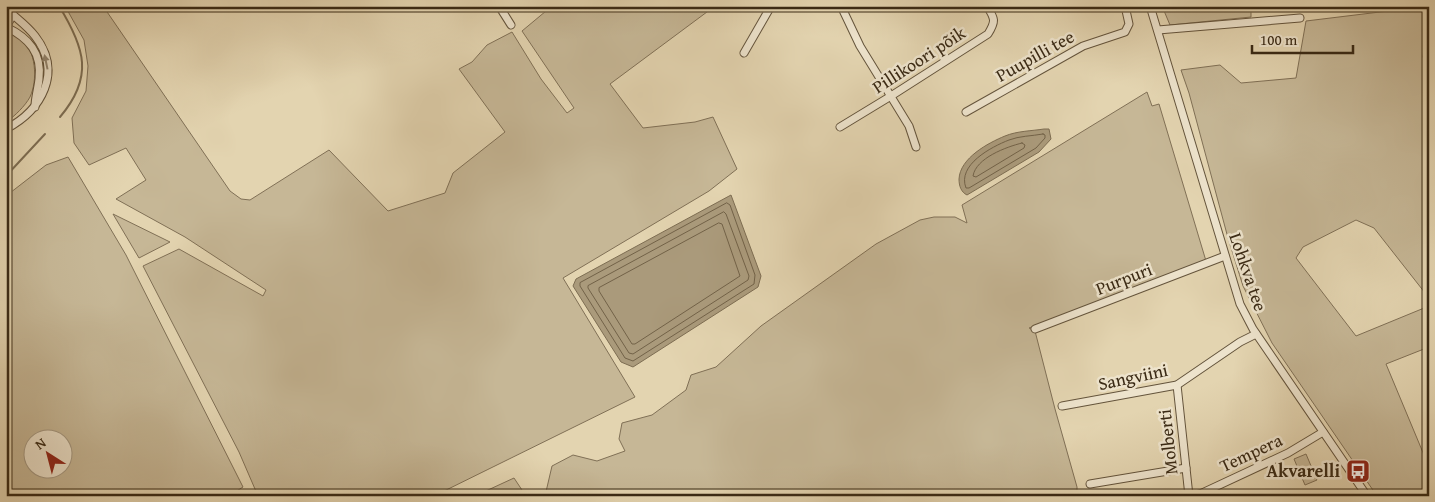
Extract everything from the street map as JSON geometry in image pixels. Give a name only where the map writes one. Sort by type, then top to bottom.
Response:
[{"type":"street","points":[[499,6],[511,25]]},
{"type":"street","points":[[744,53],[771,6]]},
{"type":"street","points":[[841,6],[860,46],[909,126],[916,147]]},
{"type":"street","name":"Pillikoori põik","points":[[840,128],[988,34],[993,26],[994,17],[987,6]]},
{"type":"street","name":"Puupilli tee","points":[[966,112],[1083,46],[1125,32],[1129,24],[1125,6]]},
{"type":"street","name":"Lohkva tee","points":[[1150,6],[1240,304],[1256,334],[1367,496]]},
{"type":"street","points":[[11,9],[11,19],[6,26],[28,41],[36,54],[40,72],[35,107]]},
{"type":"street","points":[[6,129],[35,107],[42,98],[48,72],[46,59],[35,36],[11,9]]},
{"type":"street","points":[[1158,30],[1300,18]]},
{"type":"street","name":"Purpuri","points":[[1034,329],[1225,256]]},
{"type":"street","name":"Sangviini","points":[[1062,406],[1178,385],[1240,342],[1256,334]]},
{"type":"street","name":"Molberti","points":[[1178,385],[1189,496]]},
{"type":"street","name":"Tempera","points":[[1189,496],[1200,494],[1288,453],[1323,432]]},
{"type":"street","points":[[1090,484],[1186,468]]},
{"type":"shaded area","points":[[65,6],[103,6],[230,191],[241,199],[250,200],[329,150],[388,211],[445,193],[453,173],[505,132],[459,69],[472,62],[487,45],[512,32],[541,79],[567,113],[574,108],[522,31],[552,6],[715,6],[610,84],[643,128],[695,122],[713,117],[737,169],[709,191],[563,278],[635,397],[434,496],[258,496],[239,452],[143,266],[179,249],[263,296],[266,290],[185,237],[116,199],[146,180],[126,148],[89,165],[74,143],[72,118],[86,91],[88,66],[84,40]]},
{"type":"shaded area","points":[[1162,6],[1251,6],[1251,17],[1170,25]]},
{"type":"shaded area","points":[[1429,6],[1423,57],[1429,69],[1429,298],[1374,228],[1356,220],[1303,247],[1296,258],[1356,336],[1429,306],[1429,347],[1386,364],[1429,467],[1429,496],[1377,496],[1272,343],[1243,286],[1181,70],[1220,65],[1241,83],[1296,78],[1306,21]]},
{"type":"shaded area","points":[[6,33],[19,37],[26,43],[33,57],[35,74],[30,97],[20,111],[6,122]]},
{"type":"shaded area","points":[[1147,92],[1152,106],[1159,104],[1206,261],[1029,328],[1035,331],[1077,487],[1077,496],[545,496],[552,466],[573,455],[597,461],[625,451],[619,439],[622,423],[652,415],[686,390],[691,375],[716,367],[761,326],[876,244],[920,220],[934,217],[955,217],[967,223],[962,205]]},
{"type":"shaded area","points":[[68,157],[126,255],[243,487],[229,496],[6,496],[6,196],[46,165]]},
{"type":"shaded area","points":[[113,214],[170,242],[139,258]]},
{"type":"shaded area","points":[[1306,454],[1317,480],[1305,485],[1294,459]]},
{"type":"shaded area","points":[[514,478],[526,496],[475,496]]},
{"type":"water","points":[[1049,129],[1051,139],[1039,152],[967,195],[965,194],[959,182],[961,171],[964,164],[976,152],[1010,134]]},
{"type":"water","points":[[731,195],[761,276],[758,287],[633,367],[621,362],[573,286],[576,279]]},
{"type":"waterway","points":[[59,6],[75,35],[82,62],[78,89],[60,117]]},
{"type":"waterway","points":[[6,176],[45,134]]},
{"type":"place","name":"Akvarelli","points":[[1358,471]]}]
